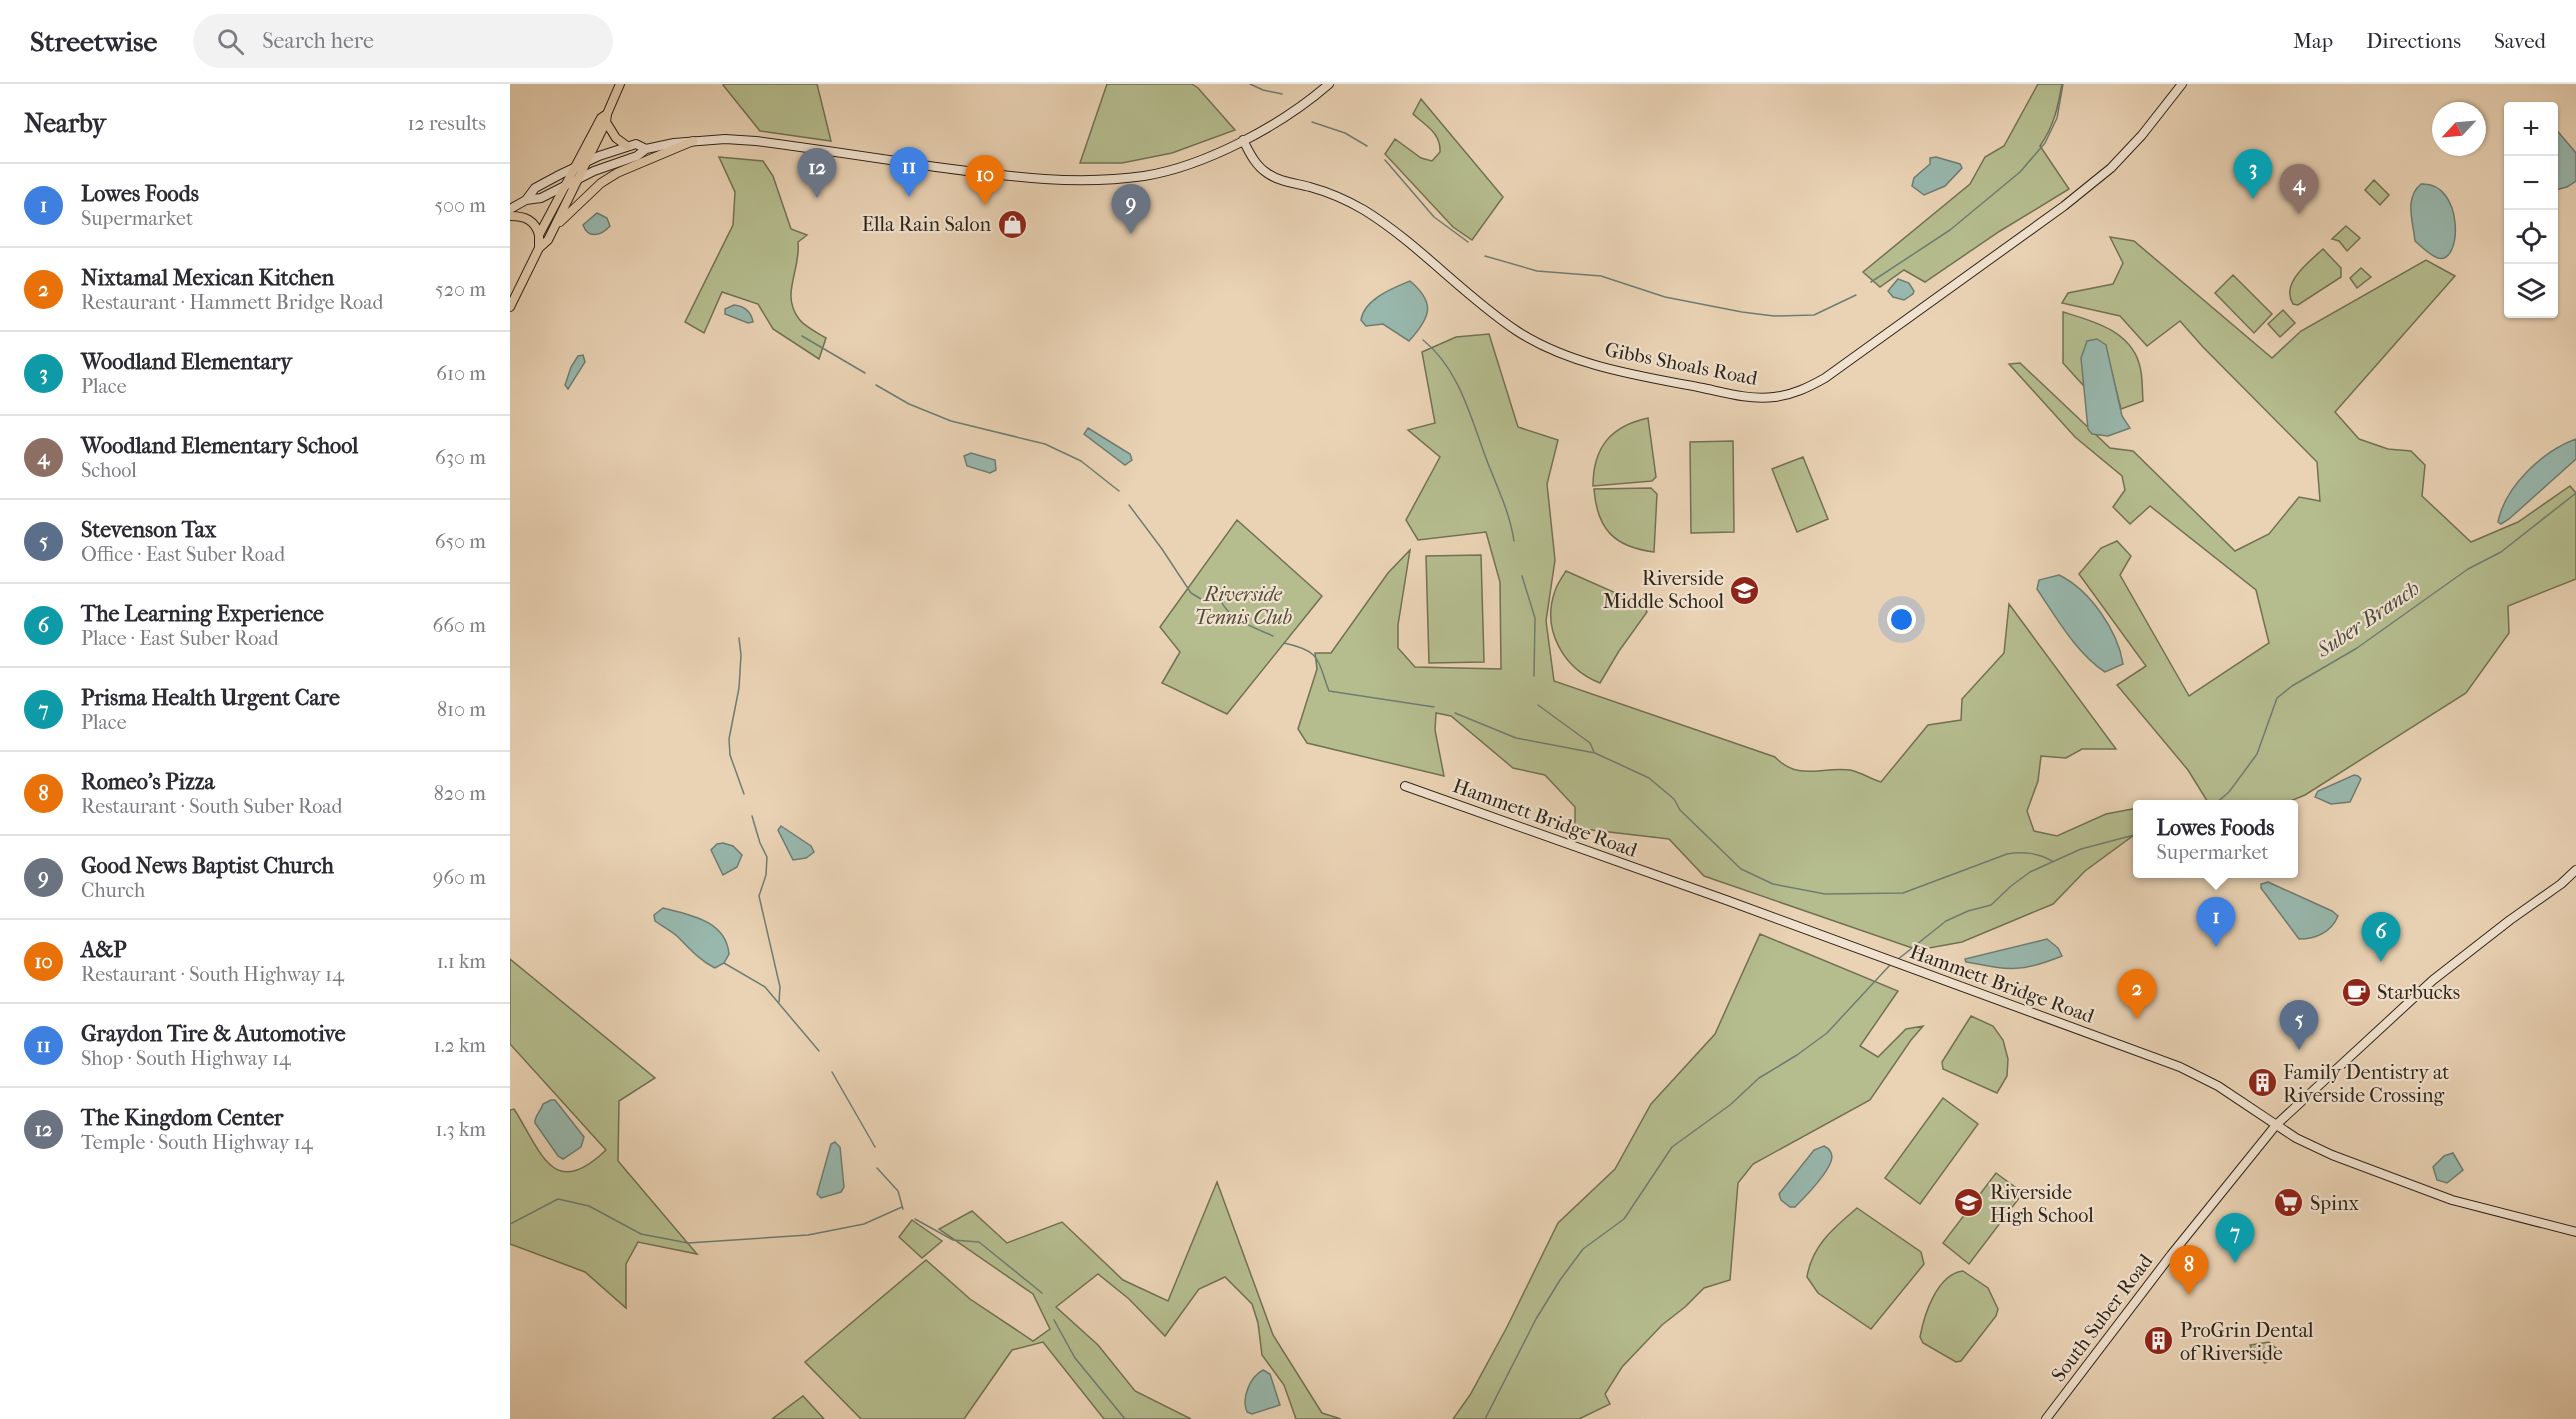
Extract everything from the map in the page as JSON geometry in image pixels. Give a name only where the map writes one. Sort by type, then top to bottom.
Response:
[{"type":"main road","points":[[510,307],[539,248],[548,240],[587,162],[620,84]]},
{"type":"main road","points":[[539,235],[601,118],[606,118]]},
{"type":"main road","points":[[606,118],[616,138],[627,146]]},
{"type":"main road","points":[[555,226],[588,194],[617,172],[693,141]]},
{"type":"main road","points":[[510,216],[522,216],[530,220],[537,228],[539,248]]},
{"type":"street","points":[[510,209],[526,200],[541,198],[579,178],[637,156],[646,149],[693,141],[725,139],[756,141],[1009,177],[1082,180],[1155,173],[1182,166],[1243,140],[1300,107],[1329,84]]},
{"type":"street","name":"Gibbs Shoals Road","points":[[1243,140],[1252,158],[1266,172],[1284,181],[1332,194],[1369,213],[1406,240],[1483,306],[1539,344],[1578,360],[1747,397],[1769,398],[1795,393],[1825,378],[2064,206],[2123,157],[2182,84]]},
{"type":"street","points":[[526,200],[535,188],[587,162],[636,144],[646,149]]},
{"type":"street","name":"Hammett Bridge Road","points":[[1405,786],[1885,958],[2180,1067],[2218,1086],[2296,1138],[2332,1155],[2443,1197],[2576,1232]]},
{"type":"street","name":"South Suber Road","points":[[2046,1419],[2171,1255],[2276,1125],[2433,980],[2561,884],[2576,870]]},
{"type":"green space","points":[[817,84],[831,141],[760,131],[723,85]]},
{"type":"green space","points":[[1107,84],[1192,84],[1235,130],[1172,153],[1122,163],[1080,163]]},
{"type":"green space","points":[[2038,84],[2062,84],[2055,116],[2040,146],[2069,189],[2000,231],[1925,282],[1904,270],[1880,287],[1863,272],[1970,184],[1985,157],[2004,146]]},
{"type":"green space","points":[[1421,99],[1503,197],[1472,240],[1453,227],[1385,154],[1395,139],[1421,158],[1432,161],[1440,152],[1440,145],[1435,135],[1413,114]]},
{"type":"green space","points":[[719,157],[763,161],[773,176],[791,229],[807,235],[798,242],[791,300],[799,319],[826,338],[819,359],[773,329],[758,304],[722,292],[704,333],[685,322],[733,225],[735,192]]},
{"type":"green space","points":[[2374,180],[2389,195],[2380,205],[2365,190]]},
{"type":"green space","points":[[2346,226],[2360,238],[2347,251],[2339,241],[2332,239]]},
{"type":"green space","points":[[2110,237],[2134,241],[2272,358],[2301,331],[2426,260],[2455,276],[2335,412],[2359,439],[2388,449],[2411,451],[2425,465],[2422,496],[2471,542],[2518,522],[2570,486],[2576,493],[2576,579],[2508,606],[2509,633],[2466,693],[2305,795],[2293,800],[2207,800],[2188,770],[2117,685],[2146,666],[2079,574],[2101,548],[2117,541],[2131,556],[2120,575],[2189,696],[2269,643],[2256,590],[2150,506],[2130,524],[2113,507],[2125,490],[2122,476],[2075,437],[2009,364],[2020,363],[2110,448],[2133,451],[2235,551],[2269,534],[2299,497],[2320,501],[2317,462],[2180,321],[2147,346],[2120,316],[2062,303],[2068,293],[2113,284],[2123,263]]},
{"type":"green space","points":[[2323,249],[2341,268],[2341,277],[2298,305],[2293,304],[2290,288],[2293,281]]},
{"type":"green space","points":[[2361,268],[2371,277],[2357,288],[2350,278]]},
{"type":"green space","points":[[2233,275],[2272,314],[2254,333],[2215,293]]},
{"type":"green space","points":[[2283,310],[2295,323],[2280,337],[2268,324]]},
{"type":"green space","points":[[2063,312],[2108,328],[2127,342],[2140,367],[2143,401],[2121,409],[2105,346],[2089,344],[2083,385],[2063,363]]},
{"type":"green space","points":[[1489,334],[1518,427],[1558,440],[1547,484],[1555,560],[1546,621],[1554,681],[1775,757],[1793,769],[1802,771],[1850,770],[1881,782],[1928,725],[1961,720],[1962,699],[2004,653],[2009,604],[2116,749],[2082,749],[2066,758],[2041,756],[2038,781],[2027,811],[2034,831],[2057,836],[2106,814],[2133,809],[2133,836],[2085,871],[2053,904],[1962,942],[1918,950],[1704,876],[1669,839],[1575,828],[1575,807],[1545,775],[1513,768],[1451,716],[1436,713],[1435,730],[1444,776],[1307,743],[1298,729],[1317,669],[1315,653],[1331,653],[1388,573],[1410,550],[1398,625],[1398,648],[1415,667],[1501,669],[1500,582],[1486,532],[1418,540],[1406,520],[1440,457],[1408,430],[1435,423],[1422,352],[1456,337]]},
{"type":"green space","points":[[1648,418],[1656,477],[1652,481],[1593,486],[1596,460],[1607,440],[1624,427]]},
{"type":"green space","points":[[1733,441],[1734,532],[1691,533],[1690,442]]},
{"type":"green space","points":[[1803,457],[1828,519],[1797,532],[1772,469]]},
{"type":"green space","points":[[1651,488],[1657,494],[1654,552],[1628,546],[1610,534],[1599,515],[1594,489]]},
{"type":"green space","name":"Riverside Tennis Club","points":[[1237,520],[1322,596],[1227,714],[1162,683],[1180,652],[1160,627]]},
{"type":"green space","points":[[1481,555],[1484,662],[1429,663],[1426,556]]},
{"type":"green space","points":[[1566,571],[1643,605],[1647,612],[1619,651],[1600,683],[1587,677],[1566,658],[1554,634],[1551,606],[1556,588]]},
{"type":"green space","points":[[1760,934],[1898,991],[1860,1046],[1878,1057],[1906,1029],[1923,1026],[1870,1100],[1753,1164],[1738,1183],[1730,1280],[1704,1288],[1662,1325],[1622,1367],[1605,1394],[1610,1404],[1579,1419],[1453,1419],[1470,1395],[1507,1327],[1558,1223],[1615,1169],[1651,1104],[1715,1034]]},
{"type":"green space","points":[[510,959],[655,1078],[619,1101],[618,1161],[697,1254],[638,1242],[626,1264],[626,1308],[585,1272],[510,1244],[510,1110],[514,1109],[541,1155],[561,1171],[573,1171],[588,1165],[606,1150],[510,1044]]},
{"type":"green space","points":[[1971,1016],[1993,1026],[2003,1040],[2008,1059],[2007,1076],[1997,1093],[1943,1069],[1942,1062]]},
{"type":"green space","points":[[1943,1098],[1978,1124],[1920,1204],[1885,1178]]},
{"type":"green space","points":[[1996,1173],[2023,1193],[1969,1264],[1943,1243]]},
{"type":"green space","points":[[1217,1182],[1273,1335],[1322,1413],[1341,1419],[1296,1419],[1284,1385],[1262,1355],[1258,1323],[1252,1304],[1225,1277],[1199,1289],[1165,1336],[1129,1299],[1098,1274],[1056,1307],[1098,1345],[1135,1391],[1191,1419],[1104,1419],[1043,1342],[1012,1350],[964,1419],[861,1419],[805,1362],[926,1260],[970,1299],[1033,1341],[1050,1329],[1033,1294],[939,1229],[972,1211],[1007,1243],[1062,1222],[1123,1280],[1168,1301]]},
{"type":"green space","points":[[1857,1208],[1921,1252],[1924,1264],[1871,1329],[1818,1293],[1807,1277],[1819,1246],[1832,1230]]},
{"type":"green space","points":[[912,1220],[942,1241],[922,1258],[899,1237]]},
{"type":"green space","points":[[1963,1271],[1988,1288],[1998,1309],[1996,1316],[1961,1361],[1956,1362],[1923,1343],[1920,1337],[1929,1307],[1939,1287],[1946,1279]]},
{"type":"green space","points":[[2269,1342],[2276,1348],[2272,1359],[2265,1363],[2254,1354],[2250,1345]]},
{"type":"green space","points":[[803,1396],[824,1419],[772,1419]]},
{"type":"water","points":[[2558,132],[2576,153],[2576,181],[2558,189]]},
{"type":"water","points":[[1936,157],[1960,164],[1962,168],[1945,186],[1924,195],[1912,186],[1914,178],[1930,164],[1930,158]]},
{"type":"water","points":[[2421,184],[2435,187],[2445,195],[2452,208],[2455,237],[2452,249],[2446,257],[2435,257],[2415,241],[2411,203]]},
{"type":"water","points":[[597,213],[607,218],[610,226],[599,234],[591,234],[583,225]]},
{"type":"water","points":[[1898,279],[1909,283],[1914,291],[1904,300],[1893,297],[1888,291]]},
{"type":"water","points":[[1410,281],[1424,296],[1428,310],[1422,325],[1409,341],[1383,324],[1366,326],[1361,320],[1363,313],[1373,300]]},
{"type":"water","points":[[734,305],[747,310],[753,322],[748,323],[725,314],[725,309]]},
{"type":"water","points":[[2097,339],[2106,345],[2122,416],[2130,428],[2108,436],[2092,434],[2088,429],[2081,358],[2087,341]]},
{"type":"water","points":[[583,355],[585,362],[568,389],[565,385],[571,367],[578,356]]},
{"type":"water","points":[[1088,428],[1130,454],[1132,460],[1125,465],[1084,434]]},
{"type":"water","points":[[2576,439],[2576,459],[2509,519],[2501,524],[2498,522],[2508,496],[2527,472],[2551,452]]},
{"type":"water","points":[[971,453],[995,460],[996,470],[990,473],[967,466],[964,456]]},
{"type":"water","points":[[2059,575],[2081,591],[2101,613],[2115,638],[2123,664],[2105,672],[2085,655],[2067,634],[2037,589],[2039,580]]},
{"type":"water","points":[[2354,775],[2361,779],[2350,802],[2331,804],[2315,797],[2318,791]]},
{"type":"water","points":[[781,826],[811,846],[814,852],[806,858],[793,860],[778,830]]},
{"type":"water","points":[[717,844],[733,846],[742,855],[737,867],[723,875],[711,850]]},
{"type":"water","points":[[2268,882],[2332,911],[2338,916],[2335,922],[2322,934],[2299,939],[2261,888],[2261,884]]},
{"type":"water","points":[[663,908],[695,917],[714,927],[726,943],[729,954],[724,963],[715,968],[709,965],[676,935],[655,921],[654,915]]},
{"type":"water","points":[[2047,939],[2058,948],[2062,956],[2035,965],[2014,968],[1993,967],[1966,962],[1965,959]]},
{"type":"water","points":[[555,1100],[584,1137],[581,1147],[563,1159],[558,1156],[535,1123],[543,1104]]},
{"type":"water","points":[[835,1142],[840,1147],[844,1187],[841,1192],[821,1198],[817,1194],[831,1144]]},
{"type":"water","points":[[1824,1146],[1830,1150],[1831,1162],[1817,1183],[1799,1203],[1795,1207],[1790,1207],[1781,1200],[1779,1194],[1814,1150]]},
{"type":"water","points":[[2453,1153],[2463,1170],[2447,1183],[2437,1180],[2433,1167],[2444,1156]]},
{"type":"water","points":[[1263,1370],[1270,1374],[1280,1405],[1252,1414],[1247,1412],[1245,1406],[1246,1394],[1254,1378]]},
{"type":"waterway","points":[[1250,84],[1263,90],[1282,94]]},
{"type":"waterway","points":[[1871,282],[1950,230],[2020,172],[2045,143],[2057,118],[2063,84]]},
{"type":"waterway","points":[[1312,122],[1345,133],[1367,146]]},
{"type":"waterway","points":[[1385,160],[1434,217],[1468,242]]},
{"type":"waterway","points":[[1485,256],[1537,271],[1601,276],[1665,297],[1774,316],[1814,315],[1856,295]]},
{"type":"waterway","points":[[802,336],[865,373]]},
{"type":"waterway","points":[[1423,340],[1447,366],[1464,398],[1504,503],[1514,541]]},
{"type":"waterway","points":[[876,385],[909,404],[951,421],[1045,444],[1081,461],[1119,491]]},
{"type":"waterway","name":"Suber Branch","points":[[2220,800],[2229,792],[2257,754],[2277,698],[2292,686],[2357,648],[2468,569],[2501,552],[2576,493]]},
{"type":"waterway","points":[[1129,505],[1191,593],[1201,599],[1221,601],[1225,608],[1237,618],[1273,636]]},
{"type":"waterway","points":[[1522,576],[1535,618],[1534,676]]},
{"type":"waterway","points":[[739,638],[741,655],[739,688],[729,739],[730,755],[744,794]]},
{"type":"waterway","points":[[1284,643],[1305,649],[1316,658],[1329,691],[1434,707]]},
{"type":"waterway","points":[[1538,705],[1590,743],[1594,752]]},
{"type":"waterway","points":[[1455,713],[1516,738],[1595,753],[1649,778],[1674,799],[1680,810],[1741,869],[1773,884],[1825,894],[1903,893],[2007,854],[2030,853],[2052,861]]},
{"type":"waterway","points":[[752,816],[767,857],[766,875],[759,896],[780,987],[779,1002]]},
{"type":"waterway","points":[[1897,960],[1946,921],[1968,911],[1991,905],[2030,872],[2081,849],[2133,835]]},
{"type":"waterway","points":[[724,963],[765,987],[819,1051]]},
{"type":"waterway","points":[[1485,1419],[1536,1319],[1560,1280],[1583,1249],[1624,1219],[1672,1147],[1730,1105],[1759,1078],[1827,1033],[1890,965]]},
{"type":"waterway","points":[[832,1072],[875,1147]]},
{"type":"waterway","points":[[877,1168],[898,1191],[903,1209]]},
{"type":"waterway","points":[[510,1224],[558,1199],[589,1206],[641,1234],[688,1243],[808,1235],[864,1224],[902,1207]]},
{"type":"waterway","points":[[915,1219],[953,1240],[979,1242],[1042,1293]]},
{"type":"waterway","points":[[1054,1320],[1075,1358],[1125,1419]]},
{"type":"place","name":"Graydon Tire & Automotive","points":[[909,197]]},
{"type":"place","name":"The Kingdom Center","points":[[817,198]]},
{"type":"place","name":"Woodland Elementary","points":[[2253,199]]},
{"type":"place","name":"A&P","points":[[985,205]]},
{"type":"place","name":"Woodland Elementary School","points":[[2299,214]]},
{"type":"place","name":"Ella Rain Salon","points":[[1012,224]]},
{"type":"place","name":"Good News Baptist Church","points":[[1131,234]]},
{"type":"place","name":"Riverside Middle School","points":[[1745,590]]},
{"type":"place","name":"Lowes Foods","points":[[2216,947]]},
{"type":"place","name":"The Learning Experience","points":[[2381,962]]},
{"type":"place","name":"Starbucks","points":[[2356,992]]},
{"type":"place","name":"Nixtamal Mexican Kitchen","points":[[2137,1019]]},
{"type":"place","name":"Stevenson Tax","points":[[2299,1050]]},
{"type":"place","name":"Family Dentistry at Riverside Crossing","points":[[2262,1083]]},
{"type":"place","name":"Riverside High School","points":[[1969,1203]]},
{"type":"place","name":"Spinx","points":[[2289,1203]]},
{"type":"place","name":"Prisma Health Urgent Care","points":[[2235,1263]]},
{"type":"place","name":"Romeo's Pizza","points":[[2189,1295]]},
{"type":"place","name":"ProGrin Dental of Riverside","points":[[2159,1341]]}]
